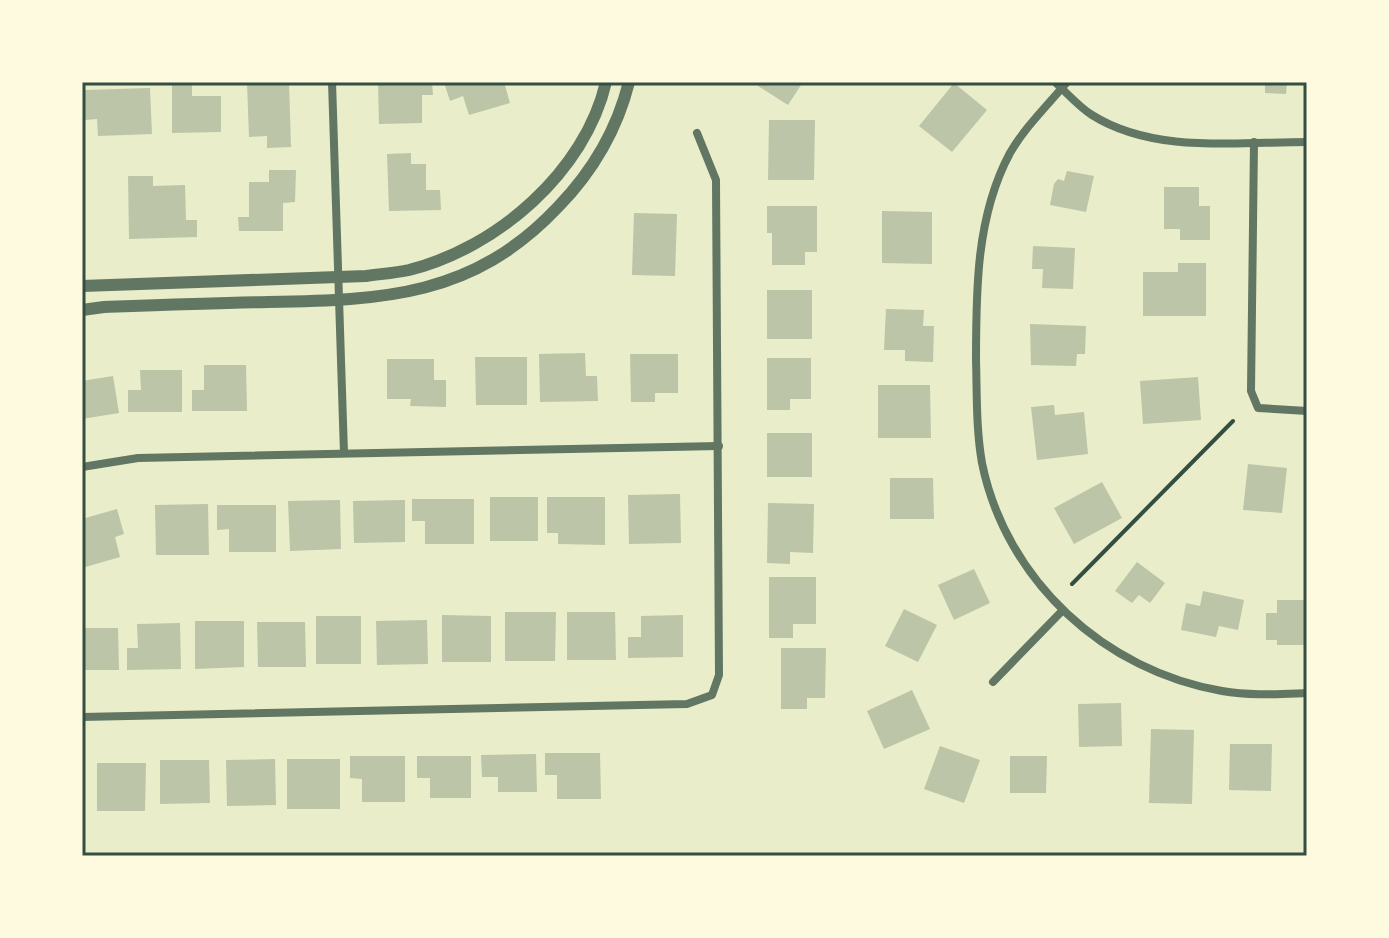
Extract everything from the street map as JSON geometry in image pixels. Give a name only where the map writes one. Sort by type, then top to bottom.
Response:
[{"type":"street","points":[[332,82],[344,453]]},
{"type":"street","points":[[82,286],[165,280],[340,277],[408,270],[440,260],[483,238],[528,206],[556,177],[579,143],[606,82]]},
{"type":"street","points":[[82,310],[341,301],[414,292],[459,278],[500,256],[540,226],[574,190],[598,158],[629,82]]},
{"type":"street","points":[[1307,142],[1164,141],[1122,131],[1090,114],[1061,84],[1005,167],[988,210],[978,263],[976,307],[977,427],[983,465],[1000,516],[1023,562],[1062,611],[1120,654],[1189,684],[1225,692],[1307,693]]},
{"type":"street","points":[[82,717],[687,704],[712,695],[719,675],[716,180],[697,133]]},
{"type":"street","points":[[1254,142],[1251,391],[1255,403],[1267,410],[1307,411]]},
{"type":"street","points":[[82,467],[138,458],[719,446]]},
{"type":"street","points":[[993,682],[1062,611]]},
{"type":"path","points":[[1072,584],[1233,421]]},
{"type":"building","points":[[289,82],[291,147],[267,148],[267,136],[249,137],[247,83]]},
{"type":"building","points":[[378,82],[432,82],[433,95],[422,95],[422,123],[379,124]]},
{"type":"building","points":[[444,82],[504,82],[510,103],[469,115],[463,96],[450,101]]},
{"type":"building","points":[[760,82],[803,82],[788,105],[758,86]]},
{"type":"building","points":[[1265,82],[1287,82],[1286,94],[1265,93]]},
{"type":"building","points":[[954,83],[987,110],[952,152],[919,126]]},
{"type":"building","points":[[172,84],[192,84],[192,96],[221,96],[221,132],[172,133]]},
{"type":"building","points":[[150,88],[152,134],[98,136],[97,119],[85,120],[84,90]]},
{"type":"building","points":[[769,120],[815,120],[814,180],[768,180]]},
{"type":"building","points":[[411,153],[411,164],[426,164],[426,190],[440,190],[441,210],[389,211],[387,154]]},
{"type":"building","points":[[269,170],[296,170],[295,202],[283,203],[283,231],[239,231],[238,217],[249,217],[249,182],[269,182]]},
{"type":"building","points":[[1067,171],[1094,176],[1086,212],[1050,205],[1054,184],[1058,179],[1064,181]]},
{"type":"building","points":[[128,176],[153,176],[153,186],[185,185],[186,220],[197,220],[197,237],[129,239]]},
{"type":"building","points":[[1164,187],[1199,187],[1199,206],[1210,206],[1210,240],[1180,240],[1180,229],[1164,229]]},
{"type":"building","points":[[767,206],[817,206],[817,252],[805,252],[805,265],[772,265],[772,233],[767,233]]},
{"type":"building","points":[[882,211],[932,212],[932,264],[882,263]]},
{"type":"building","points":[[634,213],[677,214],[675,276],[632,275]]},
{"type":"building","points":[[1033,246],[1075,248],[1073,289],[1042,288],[1043,269],[1032,269]]},
{"type":"building","points":[[1178,263],[1206,263],[1206,316],[1143,316],[1143,272],[1178,272]]},
{"type":"building","points":[[767,290],[812,290],[812,339],[767,339]]},
{"type":"building","points":[[886,309],[924,310],[923,326],[934,326],[933,362],[905,361],[905,350],[884,350]]},
{"type":"building","points":[[1030,324],[1086,326],[1085,354],[1077,354],[1076,366],[1031,365]]},
{"type":"building","points":[[585,353],[586,376],[597,376],[598,401],[540,402],[539,354]]},
{"type":"building","points":[[630,354],[678,354],[678,393],[655,393],[655,402],[631,402]]},
{"type":"building","points":[[475,357],[527,357],[527,405],[476,405]]},
{"type":"building","points":[[767,358],[811,358],[811,399],[790,399],[790,410],[767,410]]},
{"type":"building","points":[[387,359],[434,359],[434,380],[446,380],[446,407],[410,406],[411,399],[387,399]]},
{"type":"building","points":[[204,365],[246,365],[247,411],[192,411],[192,390],[204,390]]},
{"type":"building","points":[[140,370],[182,370],[182,412],[128,412],[128,390],[141,390]]},
{"type":"building","points":[[113,376],[119,413],[82,419],[82,381]]},
{"type":"building","points":[[1198,377],[1201,420],[1143,424],[1140,381]]},
{"type":"building","points":[[878,385],[930,385],[931,438],[878,438]]},
{"type":"building","points":[[1054,405],[1055,415],[1084,412],[1088,454],[1037,460],[1031,407]]},
{"type":"building","points":[[767,433],[812,433],[812,477],[767,477]]},
{"type":"building","points":[[1248,464],[1287,468],[1282,513],[1243,510]]},
{"type":"building","points":[[890,478],[933,478],[934,519],[890,519]]},
{"type":"building","points":[[1102,482],[1122,518],[1074,544],[1054,508]]},
{"type":"building","points":[[680,494],[681,543],[629,544],[628,495]]},
{"type":"building","points":[[490,497],[538,497],[538,541],[490,541]]},
{"type":"building","points":[[547,497],[605,497],[605,545],[558,544],[558,533],[547,533]]},
{"type":"building","points":[[412,499],[474,499],[474,544],[425,544],[425,521],[412,521]]},
{"type":"building","points":[[340,500],[341,549],[290,551],[288,501]]},
{"type":"building","points":[[405,500],[405,542],[354,543],[353,501]]},
{"type":"building","points":[[768,503],[814,504],[813,553],[790,552],[790,564],[767,563]]},
{"type":"building","points":[[208,504],[209,555],[156,555],[155,505]]},
{"type":"building","points":[[217,505],[276,505],[276,552],[229,552],[229,529],[217,530]]},
{"type":"building","points":[[117,509],[124,534],[115,537],[120,557],[82,568],[82,519]]},
{"type":"building","points":[[1137,562],[1165,583],[1150,603],[1139,595],[1132,603],[1115,591]]},
{"type":"building","points":[[974,569],[990,603],[954,620],[938,585]]},
{"type":"building","points":[[769,577],[816,577],[816,624],[793,624],[793,638],[769,638]]},
{"type":"building","points":[[1203,591],[1244,600],[1238,630],[1219,626],[1216,637],[1181,630],[1186,603],[1200,606]]},
{"type":"building","points":[[1277,600],[1307,600],[1307,645],[1277,645],[1277,640],[1266,640],[1266,613],[1277,613]]},
{"type":"building","points":[[904,609],[937,625],[918,662],[885,646]]},
{"type":"building","points":[[505,612],[556,612],[555,661],[505,661]]},
{"type":"building","points":[[567,612],[615,612],[616,660],[567,660]]},
{"type":"building","points":[[442,615],[491,616],[491,662],[442,662]]},
{"type":"building","points":[[683,615],[683,657],[628,658],[628,637],[641,637],[641,616]]},
{"type":"building","points":[[316,616],[361,616],[361,664],[316,664]]},
{"type":"building","points":[[427,620],[428,664],[377,665],[376,621]]},
{"type":"building","points":[[195,621],[244,621],[244,667],[195,669]]},
{"type":"building","points":[[257,622],[305,622],[306,667],[258,667]]},
{"type":"building","points":[[180,623],[181,669],[127,670],[127,648],[138,648],[137,624]]},
{"type":"building","points":[[82,628],[118,628],[119,670],[82,670]]},
{"type":"building","points":[[781,648],[826,648],[825,698],[807,698],[807,709],[781,709]]},
{"type":"building","points":[[912,690],[930,729],[884,749],[867,711]]},
{"type":"building","points":[[1121,703],[1122,746],[1079,747],[1078,704]]},
{"type":"building","points":[[1151,729],[1194,730],[1192,804],[1149,803]]},
{"type":"building","points":[[1230,744],[1272,744],[1271,791],[1229,790]]},
{"type":"building","points":[[940,746],[980,760],[964,803],[924,789]]},
{"type":"building","points":[[545,753],[600,753],[601,799],[557,799],[557,775],[545,775]]},
{"type":"building","points":[[536,754],[537,792],[498,792],[498,777],[482,777],[481,755]]},
{"type":"building","points":[[350,756],[405,756],[405,802],[362,802],[362,779],[350,778]]},
{"type":"building","points":[[417,756],[471,756],[471,798],[430,798],[430,778],[417,778]]},
{"type":"building","points":[[1010,756],[1047,756],[1046,793],[1010,793]]},
{"type":"building","points":[[275,759],[276,805],[227,806],[226,760]]},
{"type":"building","points":[[287,759],[340,759],[340,809],[287,809]]},
{"type":"building","points":[[160,760],[209,760],[210,803],[160,804]]},
{"type":"building","points":[[97,763],[146,763],[145,811],[97,811]]}]
